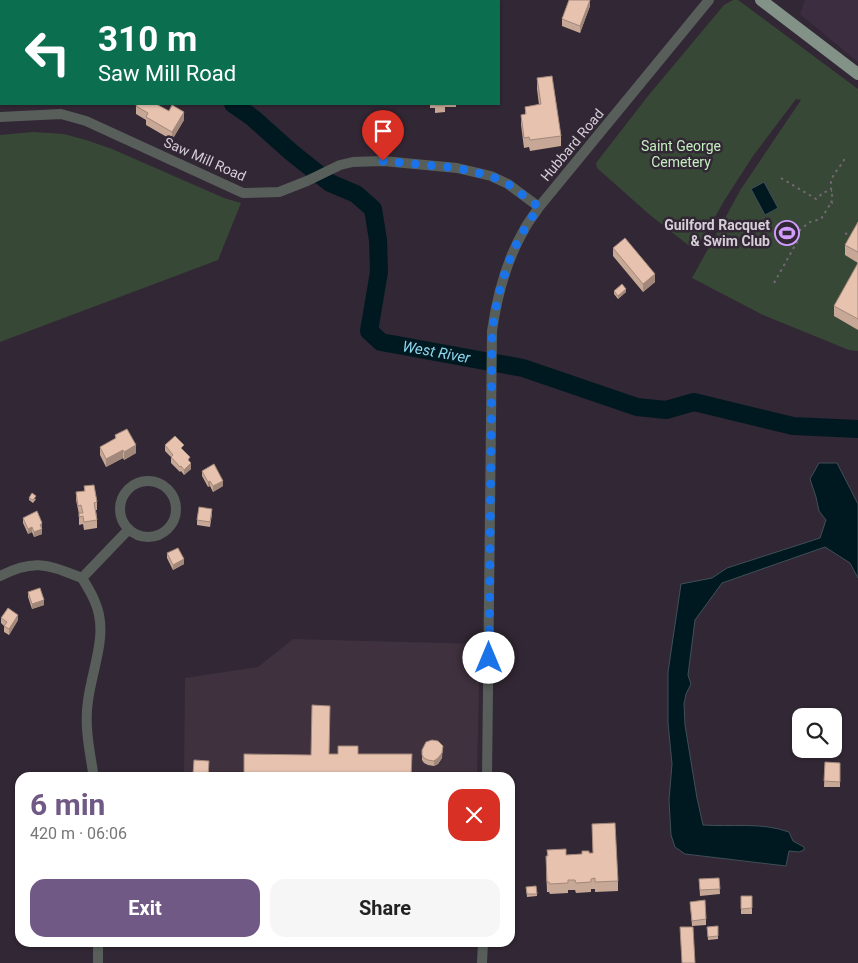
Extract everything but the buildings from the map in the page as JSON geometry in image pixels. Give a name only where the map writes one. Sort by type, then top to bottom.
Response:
[{"type":"main road","points":[[761,0],[858,74]]},
{"type":"street","name":"Hubbard Road","points":[[487,772],[492,331],[495,307],[502,280],[523,231],[539,207],[709,0]]},
{"type":"street","name":"Saw Mill Road","points":[[0,117],[61,114],[86,121],[243,193],[279,192],[308,181],[340,164],[383,161],[474,171],[491,176],[522,193],[539,207]]},
{"type":"street","points":[[150,481],[160,483],[170,491],[175,502],[175,514],[171,524],[162,532],[149,536],[137,534],[128,529],[123,522],[120,508],[122,498],[129,488],[139,482],[150,481]]},
{"type":"street","points":[[82,578],[128,529]]},
{"type":"street","points":[[0,576],[12,570],[44,565],[82,578],[96,602],[100,620],[100,640],[87,702],[89,750],[93,772]]},
{"type":"street","points":[[98,947],[98,963]]},
{"type":"street","points":[[482,963],[483,947]]},
{"type":"path","points":[[774,283],[798,242],[801,229],[806,224],[822,220],[832,203],[831,183],[844,160],[841,158]]},
{"type":"path","points":[[781,178],[816,199],[824,192],[832,191]]},
{"type":"path","points":[[793,228],[794,233],[799,234]]},
{"type":"path","points":[[845,233],[854,239]]},
{"type":"shaded area","points":[[805,0],[858,0],[858,62],[800,14]]},
{"type":"shaded area","points":[[293,639],[480,644],[477,772],[184,772],[185,678],[258,667]]},
{"type":"green space","name":"Saint George Cemetery","points":[[733,0],[738,0],[858,89],[858,351],[849,350],[763,315],[692,278],[741,189],[801,100],[796,99],[753,156],[724,201],[698,247],[692,248],[650,215],[597,168],[596,163],[648,96],[724,5]]},
{"type":"green space","points":[[33,132],[64,134],[86,140],[112,149],[224,198],[241,203],[218,260],[0,342],[0,135]]},
{"type":"water","points":[[764,182],[778,208],[765,215],[751,189]]},
{"type":"water","points":[[819,463],[837,463],[858,504],[858,578],[850,563],[825,547],[722,583],[695,620],[688,675],[691,684],[684,704],[685,725],[703,825],[757,826],[779,829],[789,832],[793,841],[804,847],[804,850],[799,852],[789,851],[786,866],[685,854],[675,847],[671,835],[669,800],[672,764],[668,723],[668,672],[681,584],[712,578],[727,568],[820,538],[826,520],[819,511],[810,479]]},
{"type":"waterway","name":"West River","points":[[234,105],[253,118],[330,183],[356,194],[373,209],[378,240],[379,272],[369,331],[381,342],[523,368],[637,407],[666,410],[694,402],[793,426],[858,429]]},
{"type":"place","name":"Guilford Racquet & Swim Club","points":[[787,233]]},
{"type":"route","points":[[383,161],[457,168],[491,176],[522,193],[539,207],[523,231],[502,280],[495,307],[492,331],[489,658]]}]
